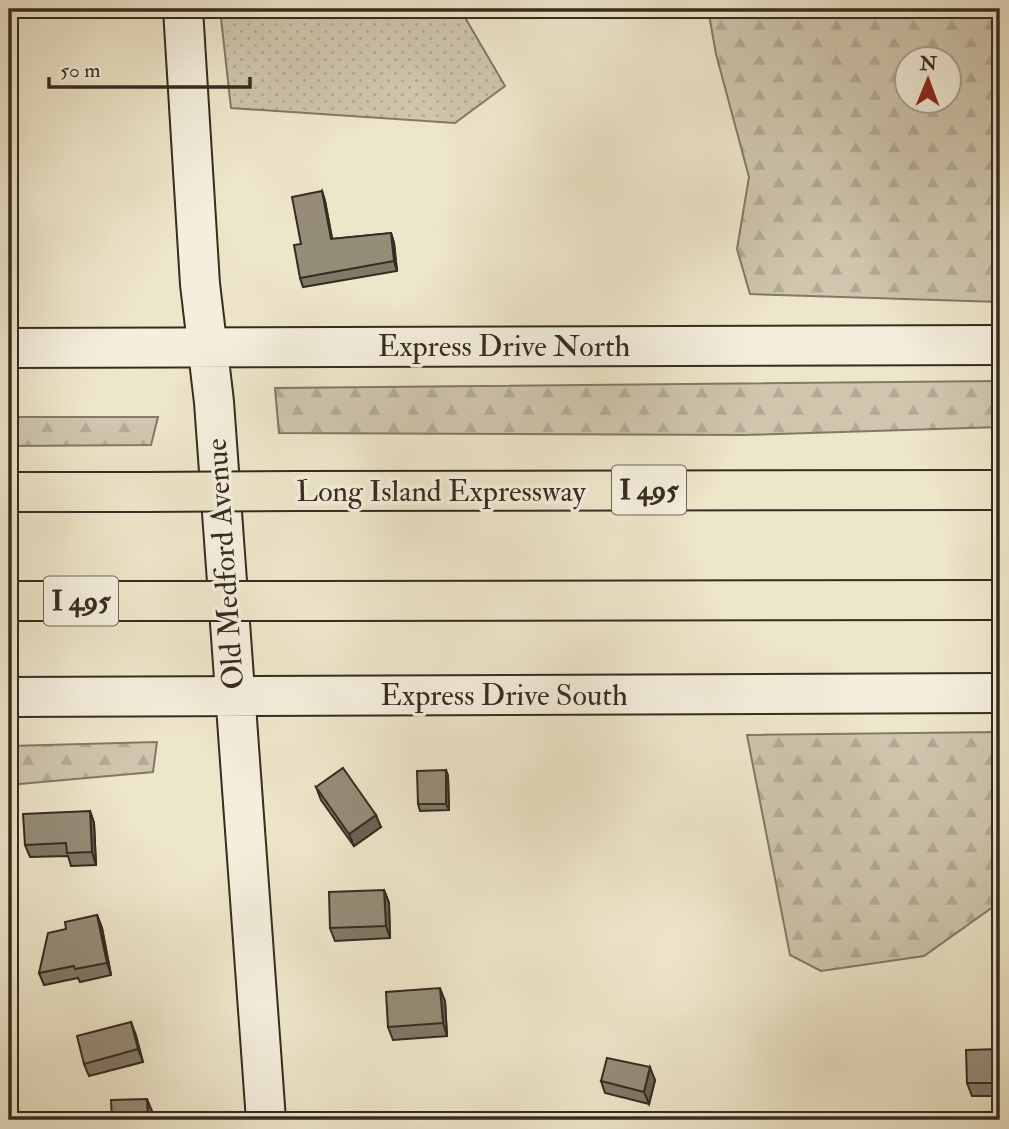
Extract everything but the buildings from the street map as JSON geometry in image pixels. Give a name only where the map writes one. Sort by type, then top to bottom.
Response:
[{"type":"highway","name":"Long Island Expressway","points":[[9,492],[1000,490]]},
{"type":"highway","name":"I 495","points":[[9,601],[1000,600]]},
{"type":"main road","name":"Old Medford Avenue","points":[[183,9],[200,284],[266,1120]]},
{"type":"main road","name":"Express Drive North","points":[[9,348],[1000,345]]},
{"type":"main road","name":"Express Drive South","points":[[9,697],[1000,693]]},
{"type":"green space","points":[[220,9],[460,9],[505,86],[455,123],[231,108]]},
{"type":"green space","points":[[708,9],[1000,9],[1000,302],[750,294],[737,249],[749,177],[716,54]]},
{"type":"green space","points":[[1000,381],[1000,427],[744,435],[279,433],[275,388]]},
{"type":"green space","points":[[9,417],[158,417],[151,445],[9,446]]},
{"type":"green space","points":[[1000,732],[1000,907],[993,907],[924,956],[821,971],[790,955],[747,735]]},
{"type":"green space","points":[[157,742],[153,772],[9,785],[9,746]]}]
